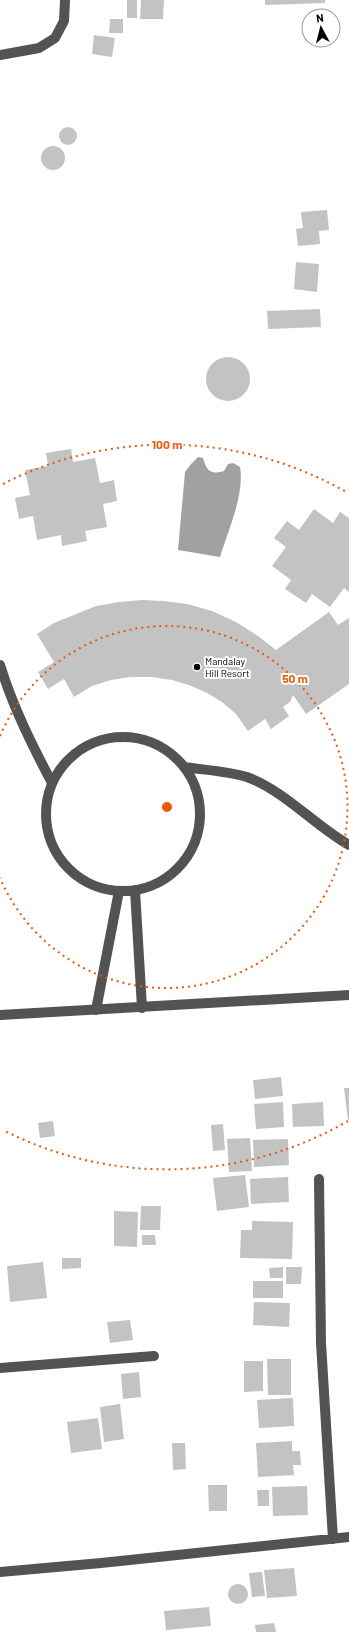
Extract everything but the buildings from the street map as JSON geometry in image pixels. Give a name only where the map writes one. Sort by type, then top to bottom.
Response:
[{"type":"street","points":[[0,55],[39,48],[55,38],[64,21],[65,0]]},
{"type":"street","points":[[0,665],[9,693],[21,721],[52,784]]},
{"type":"street","points":[[119,738],[137,739],[154,744],[170,754],[184,766],[193,782],[199,799],[200,818],[197,836],[190,853],[179,867],[166,878],[152,886],[135,890],[119,891],[103,888],[87,882],[62,862],[53,848],[48,832],[46,816],[47,799],[52,784],[61,769],[72,757],[85,748],[100,741],[119,738]]},
{"type":"street","points":[[184,766],[247,777],[268,788],[316,824],[349,845]]},
{"type":"street","points":[[135,890],[142,1008]]},
{"type":"street","points":[[96,1010],[119,891]]},
{"type":"street","points":[[0,1015],[349,996]]},
{"type":"street","points":[[319,1179],[321,1343],[333,1539]]},
{"type":"street","points":[[0,1368],[154,1356]]},
{"type":"street","points":[[0,1572],[349,1537]]},
{"type":"shaded area","points":[[198,457],[203,458],[206,466],[212,472],[224,471],[228,464],[233,463],[240,467],[241,477],[238,500],[220,557],[178,550],[185,472]]},
{"type":"place","name":"Mandalay Hill Resort","points":[[197,667]]}]
